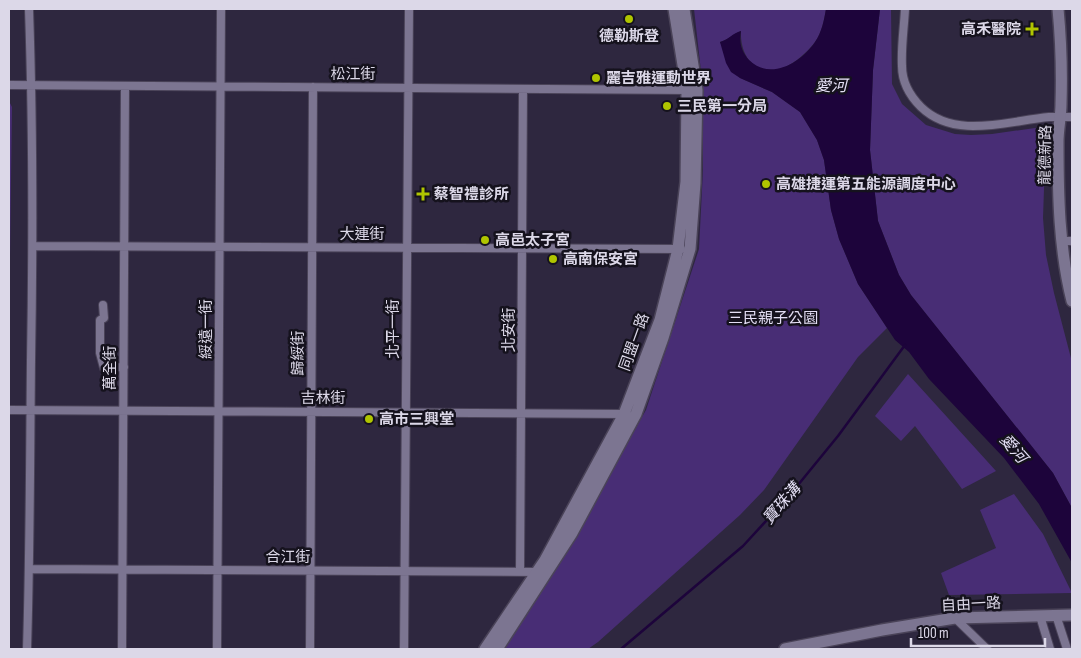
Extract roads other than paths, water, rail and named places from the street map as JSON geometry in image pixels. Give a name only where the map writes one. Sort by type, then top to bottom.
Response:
[{"type":"street","points":[[27,649],[32,246],[32,86],[29,9]]},
{"type":"street","name":"綏遠一街","points":[[217,649],[221,9]]},
{"type":"street","name":"北平一街","points":[[404,649],[409,9]]},
{"type":"street","name":"同盟一路","points":[[497,649],[542,572],[624,414],[660,320],[678,249],[686,182],[692,90],[674,9]]},
{"type":"street","name":"同盟一路","points":[[486,649],[572,533],[636,414],[663,338],[690,249],[695,182],[692,90],[684,9]]},
{"type":"street","points":[[905,9],[902,67],[909,92],[926,112],[938,120],[964,126],[980,126],[1072,117]]},
{"type":"street","name":"龍德新路","points":[[1058,9],[1061,62],[1058,145],[1066,241],[1063,259],[1072,301]]},
{"type":"street","name":"松江街","points":[[9,86],[692,90]]},
{"type":"street","name":"萬全街","points":[[122,649],[125,86]]},
{"type":"street","name":"歸綏街","points":[[310,649],[313,87]]},
{"type":"street","name":"北安街","points":[[520,572],[523,89]]},
{"type":"street","name":"大連街","points":[[32,246],[690,249]]},
{"type":"street","points":[[103,305],[104,318],[100,320],[100,353],[104,368],[124,367]]},
{"type":"street","name":"吉林街","points":[[9,410],[636,414]]},
{"type":"street","name":"合江街","points":[[29,569],[542,572]]},
{"type":"street","points":[[1056,615],[1067,649]]},
{"type":"street","name":"自由一路","points":[[785,649],[955,618],[1072,615]]},
{"type":"street","points":[[1040,616],[1050,649]]},
{"type":"street","points":[[955,618],[987,649]]},
{"type":"water","name":"愛河","points":[[826,9],[880,9],[873,70],[870,150],[878,221],[899,275],[911,295],[1053,473],[1072,508],[1072,563],[1039,504],[1004,458],[929,379],[909,352],[895,340],[858,284],[839,239],[831,210],[824,160],[817,140],[800,112],[772,92],[740,78],[731,72],[726,63],[720,42],[741,31],[742,50],[749,60],[757,66],[766,69],[785,67],[802,57],[809,50],[822,26]]},
{"type":"waterway","name":"寶珠溝","points":[[621,649],[743,546],[789,496],[838,436],[905,345]]},
{"type":"place","name":"德勒斯登","points":[[629,19]]},
{"type":"place","name":"高禾醫院","points":[[1032,29]]},
{"type":"place","name":"麗吉雅運動世界","points":[[596,78]]},
{"type":"place","name":"三民第一分局","points":[[667,106]]},
{"type":"place","name":"高雄捷運第五能源調度中心","points":[[766,184]]},
{"type":"place","name":"蔡智禮診所","points":[[423,194]]},
{"type":"place","name":"高邑太子宮","points":[[485,240]]},
{"type":"place","name":"高南保安宮","points":[[553,259]]},
{"type":"place","name":"高市三興堂","points":[[369,419]]},
{"type":"park label","name":"三民親子公園","points":[[773,318]]}]
